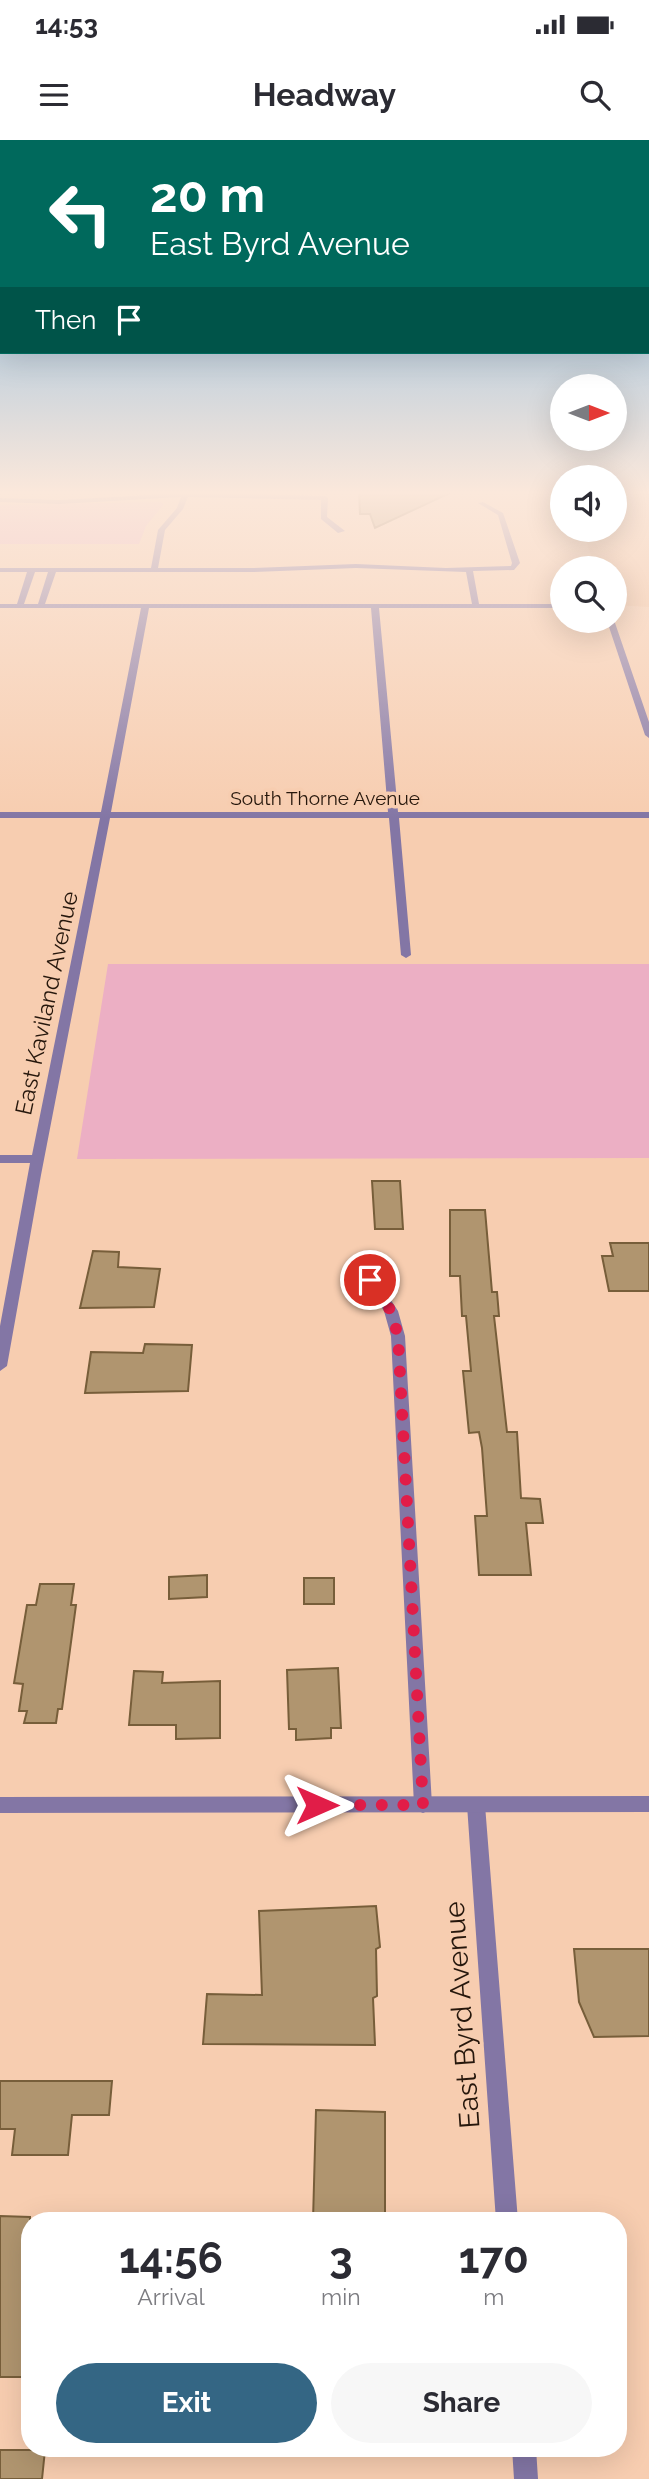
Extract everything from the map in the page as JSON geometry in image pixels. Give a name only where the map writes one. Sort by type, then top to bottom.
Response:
[{"type":"street","points":[[20,606],[22,600]]},
{"type":"street","points":[[41,606],[43,600]]},
{"type":"street","points":[[475,600],[476,606]]},
{"type":"street","points":[[0,606],[550,606]]},
{"type":"street","name":"East Kaviland Avenue","points":[[0,1366],[35,1159],[107,815],[146,606]]},
{"type":"street","points":[[375,607],[406,955]]},
{"type":"street","points":[[615,633],[649,735]]},
{"type":"street","name":"South Thorne Avenue","points":[[0,815],[649,815]]},
{"type":"street","points":[[0,1159],[35,1159]]},
{"type":"street","points":[[370,1280],[391,1311],[398,1336],[423,1805]]},
{"type":"street","points":[[0,1805],[649,1804]]},
{"type":"street","name":"East Byrd Avenue","points":[[476,1805],[506,2212]]},
{"type":"street","points":[[525,2457],[526,2479]]},
{"type":"shaded area","points":[[627,600],[649,600],[649,607],[627,606]]},
{"type":"shaded area","points":[[108,964],[649,964],[649,1158],[77,1159]]},
{"type":"building","points":[[372,1181],[400,1181],[403,1229],[375,1229]]},
{"type":"building","points":[[450,1210],[485,1210],[492,1292],[497,1292],[499,1316],[494,1316],[507,1432],[517,1432],[521,1498],[540,1499],[543,1523],[526,1523],[531,1575],[479,1575],[475,1516],[487,1516],[482,1448],[479,1432],[469,1433],[463,1371],[471,1371],[466,1316],[462,1316],[460,1276],[450,1276]]},
{"type":"building","points":[[610,1243],[649,1243],[649,1291],[609,1291],[602,1256],[613,1256]]},
{"type":"building","points":[[93,1251],[119,1252],[118,1267],[160,1269],[154,1307],[80,1308]]},
{"type":"building","points":[[145,1344],[192,1345],[188,1391],[85,1393],[91,1352],[143,1353]]},
{"type":"building","points":[[207,1575],[207,1597],[169,1599],[169,1577]]},
{"type":"building","points":[[304,1578],[334,1578],[334,1604],[304,1604]]},
{"type":"building","points":[[40,1584],[74,1584],[71,1605],[76,1605],[62,1709],[58,1709],[56,1723],[24,1723],[27,1711],[19,1711],[23,1684],[14,1683],[27,1605],[36,1605]]},
{"type":"building","points":[[338,1668],[341,1728],[331,1728],[331,1738],[296,1740],[296,1729],[289,1729],[287,1670]]},
{"type":"building","points":[[134,1671],[163,1672],[162,1683],[220,1681],[220,1738],[176,1739],[176,1725],[129,1725]]},
{"type":"building","points":[[376,1906],[380,1947],[376,1949],[377,1996],[373,1998],[375,2045],[203,2044],[207,1994],[262,1995],[259,1911]]},
{"type":"building","points":[[574,1949],[649,1949],[649,2036],[594,2037],[579,2002]]},
{"type":"building","points":[[0,2081],[112,2081],[109,2115],[72,2115],[68,2155],[12,2155],[15,2129],[0,2129]]},
{"type":"building","points":[[316,2110],[385,2112],[385,2212],[313,2212]]},
{"type":"building","points":[[0,2216],[21,2217],[21,2377],[0,2377]]},
{"type":"building","points":[[0,2450],[21,2450],[21,2457],[44,2457],[42,2479],[0,2479]]},
{"type":"route","points":[[317,1805],[423,1805],[398,1336],[391,1311],[370,1280]]}]
